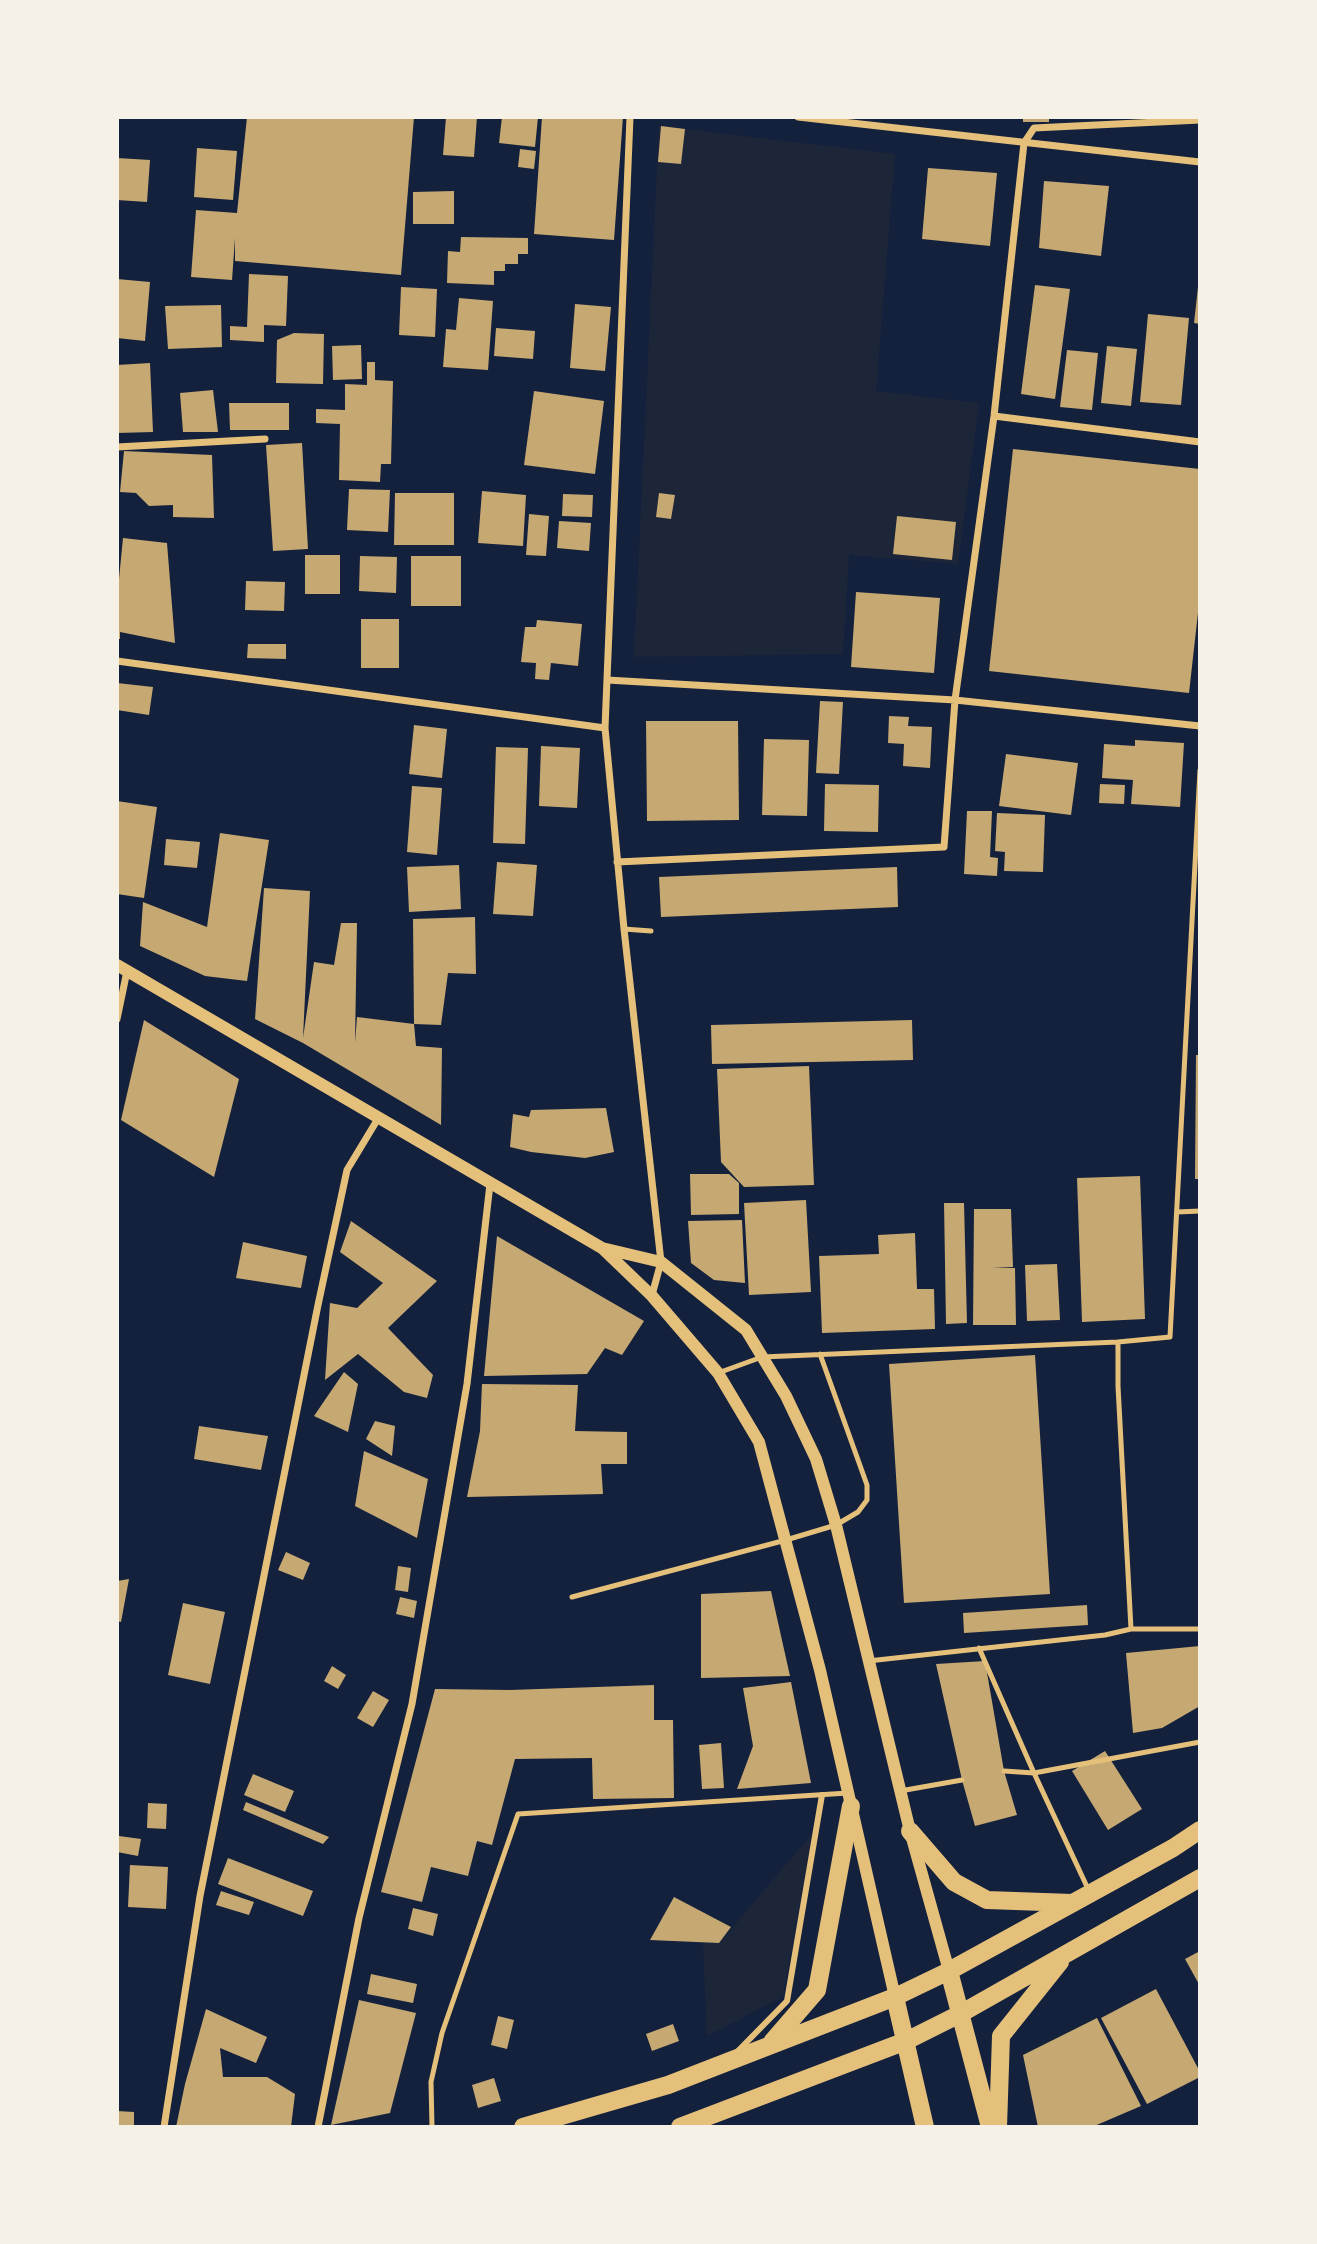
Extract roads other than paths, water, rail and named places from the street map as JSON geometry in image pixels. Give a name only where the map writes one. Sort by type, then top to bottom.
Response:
[{"type":"main road","points":[[770,2045],[817,1990],[850,1800]]},
{"type":"main road","points":[[910,1830],[954,1882],[987,1900],[1072,1903]]},
{"type":"main road","points":[[523,2127],[668,2085],[895,1997],[949,1971],[1173,1848],[1200,1830]]},
{"type":"main road","points":[[680,2127],[906,2041],[960,2014],[1200,1878]]},
{"type":"main road","points":[[998,2127],[1000,2036],[1065,1955]]},
{"type":"main road","points":[[949,1971],[990,2127]]},
{"type":"main road","points":[[895,1997],[925,2127]]},
{"type":"street","points":[[630,117],[605,729],[661,1262],[652,1296]]},
{"type":"street","points":[[798,117],[1200,162]]},
{"type":"street","points":[[617,862],[944,847],[955,700],[994,416],[1024,143],[1034,128],[1200,120]]},
{"type":"street","points":[[994,416],[1200,442]]},
{"type":"street","points":[[117,447],[265,439]]},
{"type":"street","points":[[117,662],[605,729]]},
{"type":"street","points":[[607,680],[955,700],[1200,726]]},
{"type":"street","points":[[117,1019],[122,968],[602,1248],[652,1296],[718,1373],[759,1442],[820,1670],[895,1997]]},
{"type":"street","points":[[164,2127],[200,1896],[324,1278],[347,1170],[379,1117]]},
{"type":"street","points":[[318,2127],[359,1918],[412,1704],[467,1384],[491,1184]]},
{"type":"street","points":[[602,1248],[661,1262],[746,1331],[786,1396],[816,1459],[836,1525],[900,1791],[949,1971]]},
{"type":"street","points":[[727,2062],[787,2001],[822,1795]]},
{"type":"lane","points":[[718,1373],[762,1357],[1118,1342],[1170,1337],[1200,770]]},
{"type":"lane","points":[[624,929],[651,930]]},
{"type":"lane","points":[[1177,1212],[1200,1211]]},
{"type":"lane","points":[[1118,1342],[1131,1629]]},
{"type":"lane","points":[[572,1597],[786,1540],[836,1525],[858,1512],[867,1500],[867,1485],[820,1354]]},
{"type":"lane","points":[[868,1661],[1131,1629],[1200,1629]]},
{"type":"lane","points":[[979,1648],[1090,1893]]},
{"type":"lane","points":[[1004,1771],[1034,1773],[1200,1742]]},
{"type":"lane","points":[[900,1791],[961,1780]]},
{"type":"lane","points":[[432,2127],[431,2082],[442,2034],[518,1814],[822,1795],[850,1800]]}]
